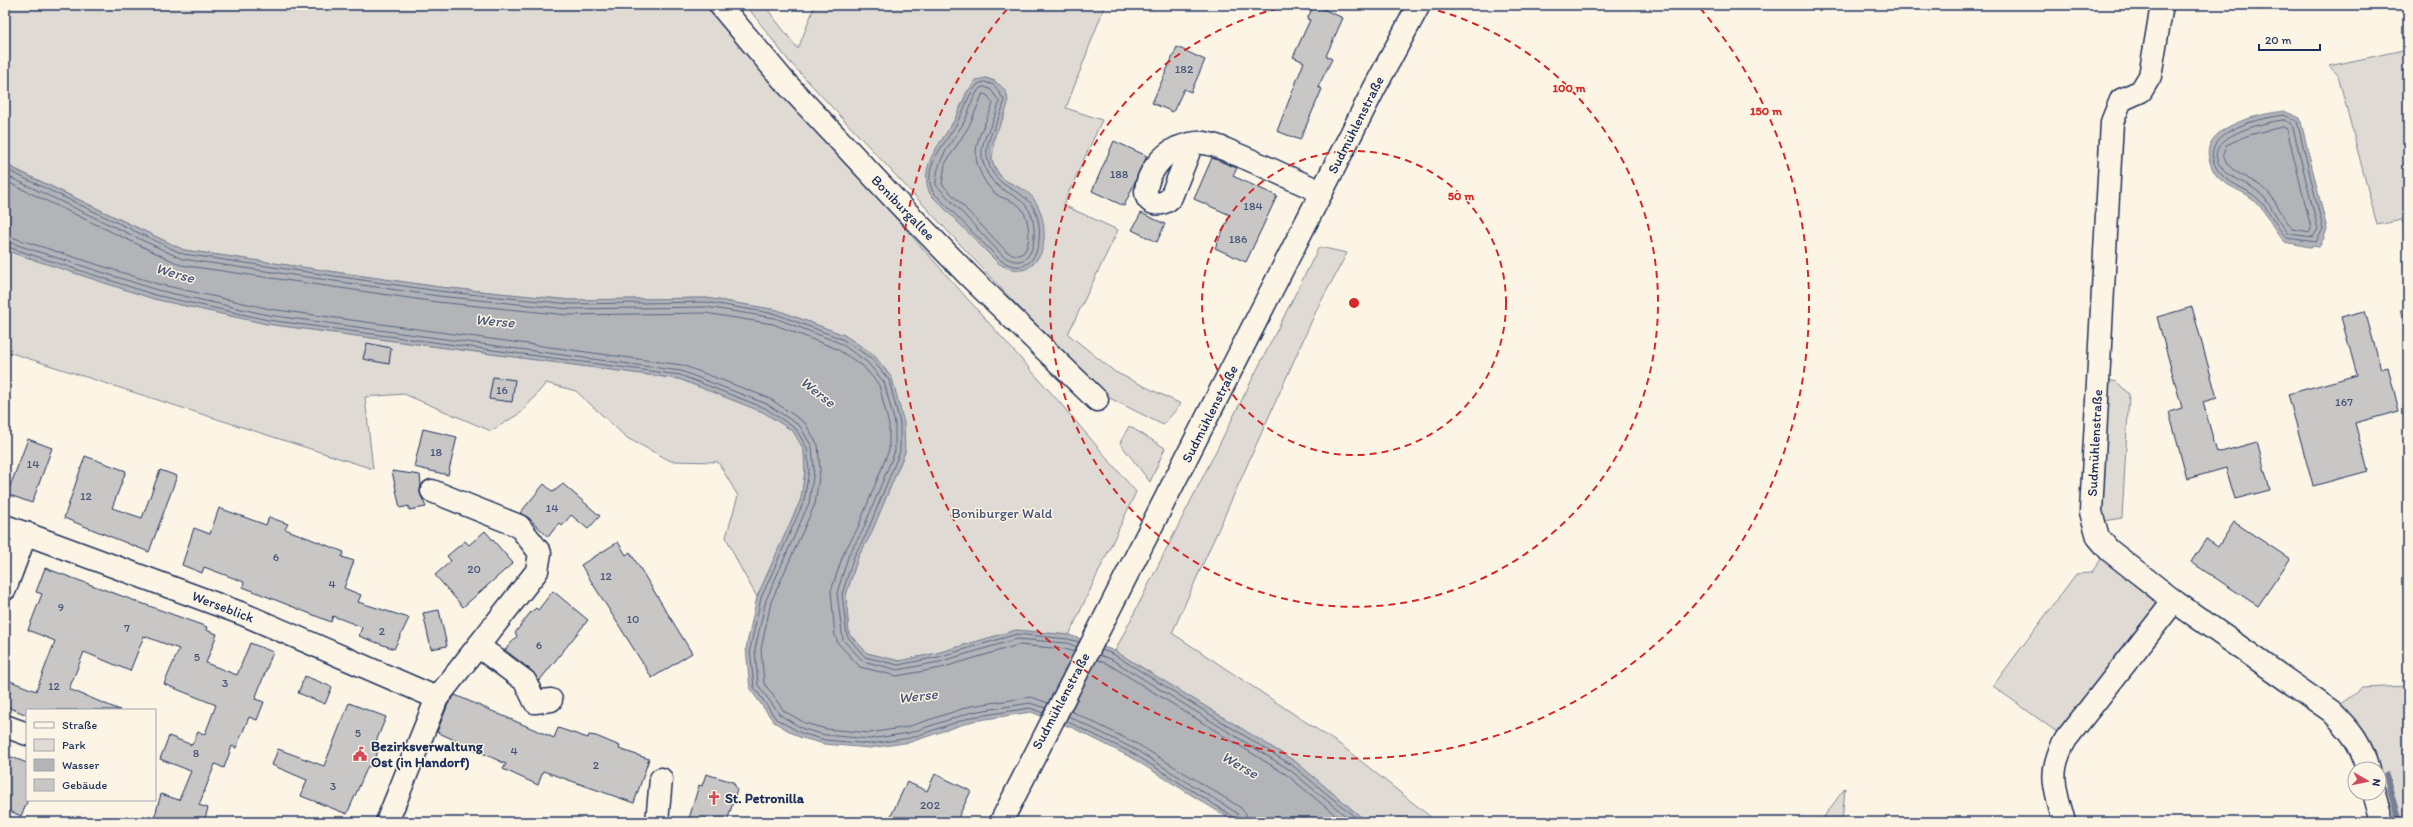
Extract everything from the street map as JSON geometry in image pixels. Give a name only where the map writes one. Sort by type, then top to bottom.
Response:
[{"type":"street","name":"Boniburgallee","points":[[720,5],[784,81],[900,205],[980,288],[1084,390],[1097,400]]},
{"type":"street","name":"Sudmühlenstraße","points":[[1000,822],[1419,5]]},
{"type":"street","name":"Sudmühlenstraße","points":[[2162,5],[2150,76],[2140,91],[2121,100],[2112,122],[2091,512],[2098,537],[2109,550],[2174,601],[2331,711],[2350,730],[2362,750],[2365,761]]},
{"type":"street","points":[[1192,144],[1211,144],[1322,192]]},
{"type":"street","points":[[387,822],[437,698],[538,571],[540,553],[519,526],[432,491]]},
{"type":"street","name":"Werseblick","points":[[5,526],[243,614],[437,698]]},
{"type":"street","points":[[5,589],[26,533]]},
{"type":"street","points":[[2064,822],[2056,791],[2054,774],[2056,756],[2066,739],[2174,601]]},
{"type":"street","points":[[478,646],[525,681],[535,702],[551,700]]},
{"type":"street","points":[[5,726],[26,734]]},
{"type":"street","points":[[657,822],[661,779]]},
{"type":"street","points":[[2376,801],[2382,822]]},
{"type":"green space","name":"Boniburger Wald","points":[[5,5],[713,5],[759,64],[1061,404],[1136,492],[1069,635],[1016,630],[937,653],[899,661],[867,653],[849,634],[846,595],[858,557],[870,536],[905,452],[874,355],[844,335],[777,310],[706,298],[570,300],[439,287],[184,250],[5,164]]},
{"type":"green space","points":[[746,5],[764,5],[798,49],[815,5],[1105,5],[1066,108],[1102,120],[1063,205],[1118,230],[1068,334],[1115,372],[1181,404],[1163,425],[1098,392],[788,60]],"holes":[[[986,78],[995,81],[1004,90],[1004,117],[995,133],[992,160],[997,171],[1005,182],[1028,193],[927,176],[931,158],[955,119],[967,91]]]},
{"type":"green space","points":[[2408,49],[2408,241],[2402,220],[2377,225],[2338,75],[2329,66]]},
{"type":"green space","points":[[1319,247],[1347,253],[1317,309],[1172,633],[1342,746],[1437,822],[1367,822],[1296,762],[1115,651]]},
{"type":"green space","points":[[5,250],[154,299],[267,324],[679,379],[763,412],[793,431],[804,449],[805,471],[801,499],[757,597],[739,565],[726,537],[738,496],[718,462],[671,461],[627,438],[576,391],[546,383],[522,412],[491,431],[404,394],[365,397],[373,469],[5,351]]},
{"type":"green space","points":[[2408,307],[2408,336],[2400,310]]},
{"type":"green space","points":[[2098,378],[2117,382],[2129,394],[2122,518],[2104,521],[2091,512]]},
{"type":"green space","points":[[1129,426],[1165,448],[1150,482],[1120,443]]},
{"type":"green space","points":[[2102,558],[2156,603],[2156,620],[2061,735],[1993,686],[2076,574],[2091,573]]},
{"type":"green space","points":[[2408,686],[2408,822],[2382,822],[2381,801],[2387,801],[2387,761],[2363,761],[2331,711],[2362,688]]},
{"type":"green space","points":[[1845,788],[1842,822],[1820,822]]},
{"type":"water","points":[[986,78],[1000,85],[1007,94],[1007,104],[1004,115],[994,137],[991,149],[992,161],[998,174],[1002,178],[1021,188],[1033,197],[1041,212],[1043,221],[1044,240],[1040,255],[1035,262],[1022,270],[1008,268],[997,262],[930,194],[927,183],[929,163],[933,154],[956,118],[967,94],[976,80]]},
{"type":"water","points":[[2284,111],[2300,118],[2327,229],[2319,246],[2309,247],[2285,242],[2277,233],[2257,203],[2249,196],[2221,180],[2214,172],[2210,162],[2208,150],[2213,140],[2221,131],[2233,124],[2247,119]]},
{"type":"water","name":"Werse","points":[[5,165],[184,250],[439,287],[570,300],[706,298],[777,310],[844,335],[874,355],[892,378],[904,423],[905,452],[870,536],[858,557],[846,595],[849,634],[867,653],[899,661],[937,653],[1016,630],[1069,635],[1115,651],[1296,762],[1367,822],[1235,822],[1132,758],[1073,728],[1031,712],[973,721],[911,742],[870,748],[824,744],[799,737],[774,722],[750,689],[746,648],[757,597],[801,499],[805,471],[804,450],[793,431],[763,412],[679,379],[267,324],[154,299],[16,254],[5,250]]},
{"type":"building","points":[[1314,5],[1343,18],[1326,56],[1332,59],[1318,87],[1322,89],[1300,140],[1277,131],[1304,62],[1293,57],[1310,20],[1307,19]]},
{"type":"building","points":[[1177,47],[1205,60],[1191,92],[1184,89],[1173,112],[1152,103]]},
{"type":"building","points":[[1114,141],[1147,156],[1124,206],[1092,191]]},
{"type":"building","points":[[1212,158],[1237,168],[1233,176],[1277,196],[1246,262],[1215,248],[1230,215],[1194,199]]},
{"type":"building","points":[[1141,213],[1165,224],[1157,242],[1132,230]]},
{"type":"building","points":[[2192,307],[2217,398],[2203,402],[2217,453],[2257,442],[2270,490],[2235,499],[2226,468],[2187,479],[2169,412],[2182,408],[2157,317]]},
{"type":"building","points":[[2365,311],[2381,369],[2388,367],[2399,411],[2355,423],[2368,471],[2313,486],[2288,394],[2357,375],[2341,317]]},
{"type":"building","points":[[367,343],[391,348],[389,364],[363,359]]},
{"type":"building","points":[[493,377],[515,380],[512,402],[489,399]]},
{"type":"building","points":[[423,429],[457,437],[448,475],[414,467]]},
{"type":"building","points":[[28,439],[52,448],[32,503],[7,494]]},
{"type":"building","points":[[85,456],[126,471],[112,508],[142,518],[160,470],[177,476],[149,552],[64,518]]},
{"type":"building","points":[[392,471],[420,475],[420,493],[426,507],[409,510],[409,506],[400,508]]},
{"type":"building","points":[[544,484],[553,492],[563,484],[600,516],[588,529],[571,515],[562,526],[559,523],[548,537],[529,518],[520,513]]},
{"type":"building","points":[[219,508],[266,525],[269,517],[288,524],[285,529],[344,552],[342,557],[354,561],[344,588],[361,595],[358,602],[409,618],[394,649],[359,636],[362,627],[333,616],[331,622],[243,587],[244,582],[204,567],[202,573],[182,565],[194,528],[210,534]]},
{"type":"building","points":[[2234,522],[2290,559],[2258,606],[2191,562],[2206,539],[2218,547]]},
{"type":"building","points":[[485,531],[513,563],[463,607],[435,575],[451,561],[447,556],[465,541],[469,545]]},
{"type":"building","points":[[618,542],[626,555],[630,552],[692,653],[652,678],[581,565]]},
{"type":"building","points":[[45,568],[207,627],[206,630],[217,634],[206,663],[237,675],[250,643],[273,652],[255,699],[264,702],[257,720],[249,717],[236,748],[232,746],[224,768],[215,764],[199,805],[208,808],[204,822],[166,822],[154,819],[161,794],[179,800],[191,771],[160,759],[169,736],[192,745],[198,732],[205,734],[216,705],[164,684],[179,649],[144,636],[130,671],[84,652],[69,689],[118,709],[26,709],[26,715],[5,706],[5,679],[36,691],[55,641],[28,630],[42,594],[36,592]]},
{"type":"building","points":[[553,591],[588,620],[539,681],[532,671],[505,650],[517,636],[515,633],[530,613],[536,608],[538,610]]},
{"type":"building","points":[[439,610],[447,646],[431,649],[423,613]]},
{"type":"building","points":[[305,676],[332,687],[325,704],[298,693]]},
{"type":"building","points":[[455,695],[554,738],[558,728],[588,738],[589,735],[596,736],[620,746],[619,749],[649,759],[634,803],[543,771],[538,785],[503,769],[506,764],[437,732],[448,704]]},
{"type":"building","points":[[349,703],[386,717],[373,749],[378,751],[372,767],[368,766],[347,814],[301,796],[307,780],[272,765],[278,749],[324,766]]},
{"type":"building","points":[[9,756],[26,763],[27,802],[21,816],[5,809],[5,768]]},
{"type":"building","name":"St. Petronilla","points":[[706,774],[733,782],[737,789],[727,822],[688,822],[699,785],[702,786]]},
{"type":"building","points":[[935,774],[971,791],[956,822],[888,822],[907,782],[927,791]]},
{"type":"waterway","points":[[2387,779],[2399,822]]},
{"type":"place","name":"Bezirksverwaltung Ost (in Handorf)","points":[[360,754]]},
{"type":"place","name":"St. Petronilla","points":[[714,798]]}]
